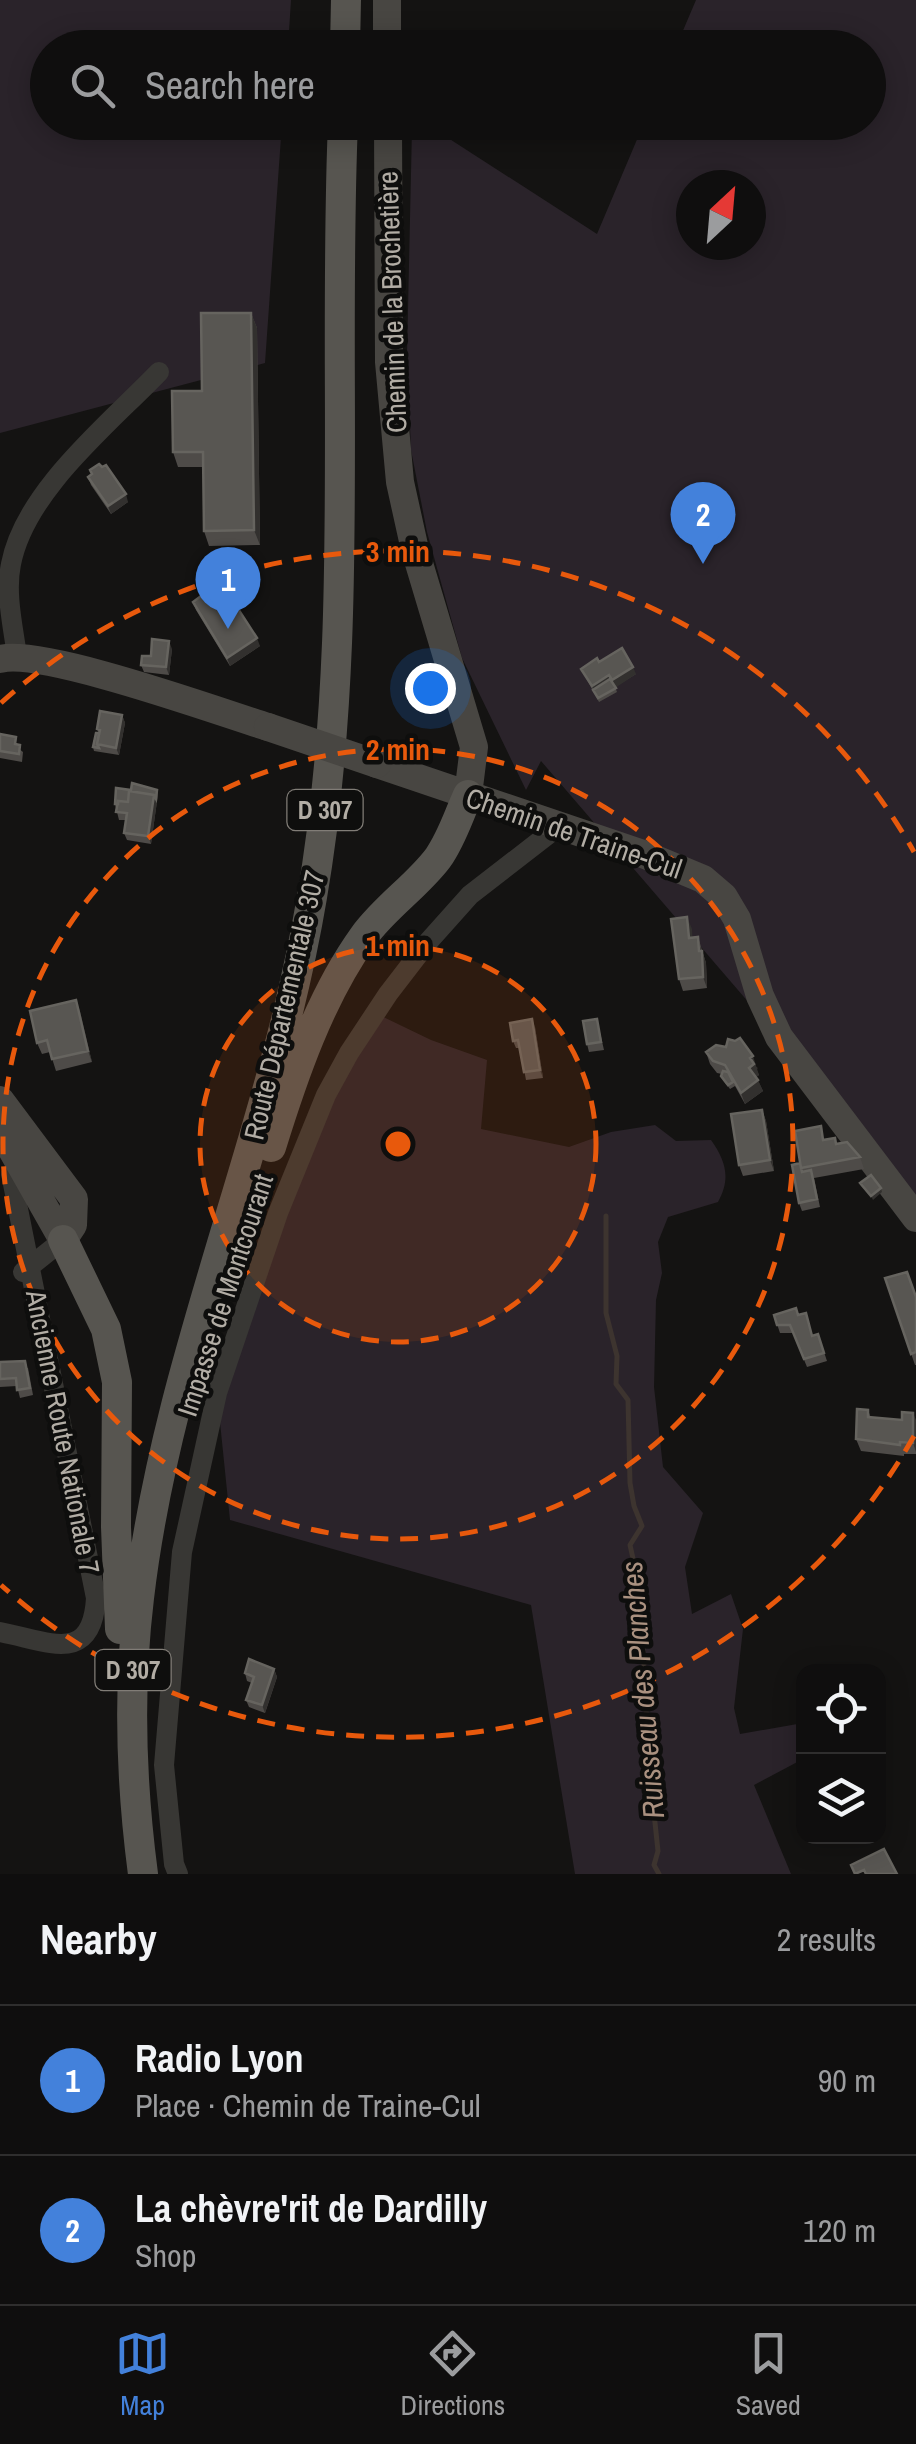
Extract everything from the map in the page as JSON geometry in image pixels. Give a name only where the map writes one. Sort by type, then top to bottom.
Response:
[{"type":"main road","points":[[346,0],[346,30]]},
{"type":"main road","name":"Route Départementale 307","points":[[142,1870],[131,1729],[139,1597],[160,1477],[202,1310],[236,1202],[294,984],[320,847],[336,720],[340,632],[342,140]]},
{"type":"main road","points":[[160,1477],[279,1123],[326,1002],[365,934],[443,850],[468,795]]},
{"type":"main road","points":[[63,1240],[106,1329],[117,1382],[116,1528],[122,1740],[142,1870]]},
{"type":"street","points":[[387,0],[388,30]]},
{"type":"street","name":"Chemin de la Brochetière","points":[[388,140],[388,362],[400,482],[474,748],[468,795]]},
{"type":"street","points":[[9,657],[10,566],[19,538],[39,501],[71,463],[159,372]]},
{"type":"street","name":"Chemin de Traine-Cul","points":[[9,657],[82,670],[268,727],[703,879],[724,897],[737,919],[767,1014],[779,1038],[916,1218]]},
{"type":"street","name":"Impasse de Montcourant","points":[[178,1874],[164,1765],[182,1552],[217,1393],[278,1213],[326,1095],[397,982],[470,894],[559,826]]},
{"type":"street","points":[[0,1100],[74,1199],[73,1224],[63,1240],[0,1129]]},
{"type":"street","name":"Ancienne Route Nationale 7","points":[[0,1632],[62,1644],[80,1642],[90,1632],[96,1598],[11,1174]]},
{"type":"street","name":"Ancienne Route Nationale 7","points":[[27,1269],[63,1240]]},
{"type":"shaded area","points":[[0,0],[291,0],[289,30],[30,30],[30,140],[281,140],[265,363],[0,433]]},
{"type":"shaded area","points":[[696,0],[916,0],[916,1197],[541,761],[526,790],[462,658],[427,532],[411,450],[407,355],[412,140],[451,140],[597,234],[637,140],[886,140],[886,30],[683,30]]},
{"type":"shaded area","points":[[375,1013],[431,1040],[487,1060],[481,1129],[569,1147],[611,1132],[655,1125],[676,1141],[711,1140],[725,1170],[718,1202],[668,1217],[658,1242],[662,1273],[656,1300],[654,1387],[663,1467],[703,1513],[685,1567],[692,1614],[731,1594],[743,1629],[734,1708],[740,1734],[796,1724],[796,1763],[754,1785],[791,1874],[575,1874],[531,1605],[230,1520],[217,1393],[278,1213]]},
{"type":"building","points":[[201,313],[251,313],[254,530],[204,531],[203,452],[173,452],[172,391],[202,391]]},
{"type":"building","points":[[99,464],[106,465],[126,494],[108,506],[88,477]]},
{"type":"building","points":[[222,584],[257,638],[227,658],[193,602]]},
{"type":"building","points":[[152,639],[169,641],[166,667],[141,665],[142,656],[151,656]]},
{"type":"building","points":[[622,648],[633,667],[592,686],[581,669]]},
{"type":"building","points":[[610,679],[616,688],[598,698],[593,690]]},
{"type":"building","points":[[100,711],[122,715],[116,748],[97,744]]},
{"type":"building","points":[[0,734],[16,737],[19,754],[0,751]]},
{"type":"building","points":[[132,783],[157,790],[156,799],[154,795],[129,791],[128,802],[115,804],[116,788],[131,790]]},
{"type":"building","points":[[129,791],[154,795],[148,836],[124,833],[127,813],[116,812],[118,801],[128,802]]},
{"type":"building","points":[[687,917],[689,938],[698,937],[702,951],[703,977],[679,979],[671,919]]},
{"type":"building","points":[[76,1000],[88,1051],[52,1059],[47,1040],[37,1043],[30,1011]]},
{"type":"building","points":[[532,1019],[540,1070],[524,1072],[518,1040],[513,1041],[510,1023]]},
{"type":"building","points":[[597,1019],[601,1042],[587,1044],[583,1021]]},
{"type":"building","points":[[740,1038],[753,1056],[750,1058],[754,1064],[749,1068],[758,1080],[741,1093],[725,1065],[713,1061],[706,1052],[716,1045],[726,1047],[728,1039]]},
{"type":"building","points":[[723,1071],[728,1072],[733,1082],[728,1085],[721,1076]]},
{"type":"building","points":[[762,1110],[770,1160],[739,1165],[731,1114]]},
{"type":"building","points":[[821,1126],[823,1140],[847,1142],[860,1157],[801,1168],[795,1131]]},
{"type":"building","points":[[800,1163],[802,1172],[811,1170],[817,1199],[799,1203],[792,1165]]},
{"type":"building","points":[[871,1175],[881,1188],[871,1196],[860,1183]]},
{"type":"building","points":[[907,1272],[916,1297],[916,1352],[911,1354],[885,1278]]},
{"type":"building","points":[[796,1308],[798,1315],[806,1313],[812,1336],[818,1334],[824,1353],[804,1359],[790,1325],[777,1325],[774,1315]]},
{"type":"building","points":[[25,1361],[30,1388],[17,1390],[16,1378],[0,1379],[0,1362]]},
{"type":"building","points":[[857,1409],[868,1410],[868,1417],[902,1420],[902,1412],[913,1413],[913,1443],[856,1439]]},
{"type":"building","points":[[249,1659],[274,1669],[262,1705],[246,1700],[254,1677],[245,1673]]},
{"type":"building","points":[[884,1849],[897,1874],[866,1874],[864,1870],[855,1874],[851,1865]]},
{"type":"waterway","name":"Ruisseau des Planches","points":[[606,1216],[606,1313],[617,1356],[616,1384],[628,1400],[630,1483],[642,1526],[630,1545],[636,1572],[633,1621],[643,1647],[658,1851],[654,1865],[659,1874]]},
{"type":"place","name":"La chèvre'rit de Dardilly","points":[[703,564]]},
{"type":"place","name":"Radio Lyon","points":[[228,629]]}]
